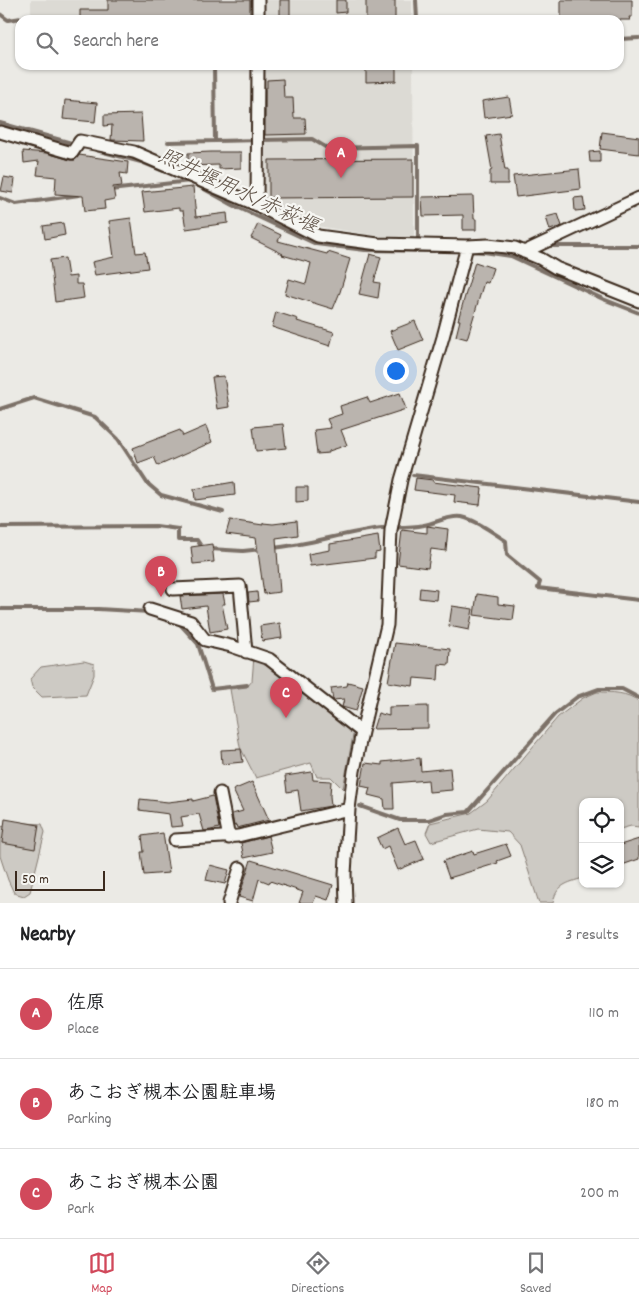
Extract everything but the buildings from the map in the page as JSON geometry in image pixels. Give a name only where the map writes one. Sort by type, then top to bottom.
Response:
[{"type":"street","points":[[258,0],[258,15]]},
{"type":"street","points":[[257,205],[258,70]]},
{"type":"street","points":[[0,132],[72,152],[80,141],[134,152],[257,205],[318,236],[378,244],[467,246],[488,244],[514,248],[556,268],[639,301]]},
{"type":"street","points":[[524,252],[639,198]]},
{"type":"street","points":[[346,903],[345,874],[354,771],[387,625],[391,530],[401,480],[444,337],[467,246]]},
{"type":"street","points":[[172,589],[240,586],[246,652]]},
{"type":"street","points":[[150,609],[191,622],[205,640],[269,658],[362,732]]},
{"type":"street","points":[[220,793],[229,838]]},
{"type":"street","points":[[175,840],[229,838],[350,809]]},
{"type":"street","points":[[228,903],[240,868]]},
{"type":"shaded area","points":[[31,0],[252,0],[253,15],[40,15],[31,14]]},
{"type":"shaded area","points":[[263,0],[412,0],[412,15],[263,15]]},
{"type":"shaded area","points":[[264,70],[413,70],[414,238],[377,236],[317,226],[265,201]]},
{"type":"shaded area","points":[[254,656],[354,730],[343,789],[331,777],[317,777],[311,763],[256,778],[240,747],[230,689],[247,687],[252,681]]},
{"type":"shaded area","points":[[84,661],[94,664],[94,675],[86,695],[42,697],[32,687],[30,679],[41,667]]},
{"type":"shaded area","points":[[597,692],[613,693],[625,694],[639,702],[639,827],[624,828],[624,798],[579,798],[579,879],[567,883],[560,888],[554,897],[553,903],[539,903],[520,845],[508,832],[478,829],[431,842],[426,833],[430,823],[471,813],[487,801],[558,717],[583,698]]},
{"type":"shaded area","points":[[24,823],[42,824],[45,832],[30,892],[24,896],[14,893],[8,880],[0,856],[0,827]]},
{"type":"waterway","points":[[416,0],[417,15]]},
{"type":"waterway","points":[[0,14],[8,20],[15,19]]},
{"type":"waterway","points":[[624,39],[639,38]]},
{"type":"waterway","points":[[214,70],[215,141]]},
{"type":"waterway","name":"照井堰用水/赤萩堰","points":[[0,123],[75,144]]},
{"type":"waterway","points":[[168,142],[312,139],[327,148],[418,146],[418,242]]},
{"type":"waterway","name":"照井堰用水/赤萩堰","points":[[96,150],[141,162],[163,171]]},
{"type":"waterway","points":[[110,190],[190,181]]},
{"type":"waterway","name":"照井堰用水/赤萩堰","points":[[197,185],[233,205],[316,244],[365,250],[434,251]]},
{"type":"waterway","points":[[0,198],[16,204],[79,195]]},
{"type":"waterway","points":[[552,246],[639,246]]},
{"type":"waterway","name":"照井堰用水/赤萩堰","points":[[468,251],[511,256],[603,299],[639,313]]},
{"type":"waterway","points":[[0,409],[34,398],[95,417],[118,439],[147,483],[161,495],[223,512]]},
{"type":"waterway","points":[[413,475],[639,502]]},
{"type":"waterway","points":[[272,548],[368,530],[419,526],[447,518],[462,517],[479,524],[506,541],[507,555],[540,582],[538,588],[639,600]]},
{"type":"waterway","points":[[0,527],[156,526],[178,529],[178,540],[197,540],[203,549]]},
{"type":"waterway","points":[[210,549],[243,551],[263,549]]},
{"type":"waterway","points":[[0,609],[98,609],[150,612]]},
{"type":"waterway","points":[[178,622],[198,644],[212,689],[247,685]]},
{"type":"waterway","points":[[360,806],[400,820],[429,820],[447,814],[468,812],[555,714],[577,697],[599,689],[622,689],[639,698]]},
{"type":"place","name":"佐原","points":[[341,178]]},
{"type":"place","name":"あこおぎ槻本公園駐車場","points":[[161,597]]},
{"type":"place","name":"あこおぎ槻本公園","points":[[286,718]]}]
